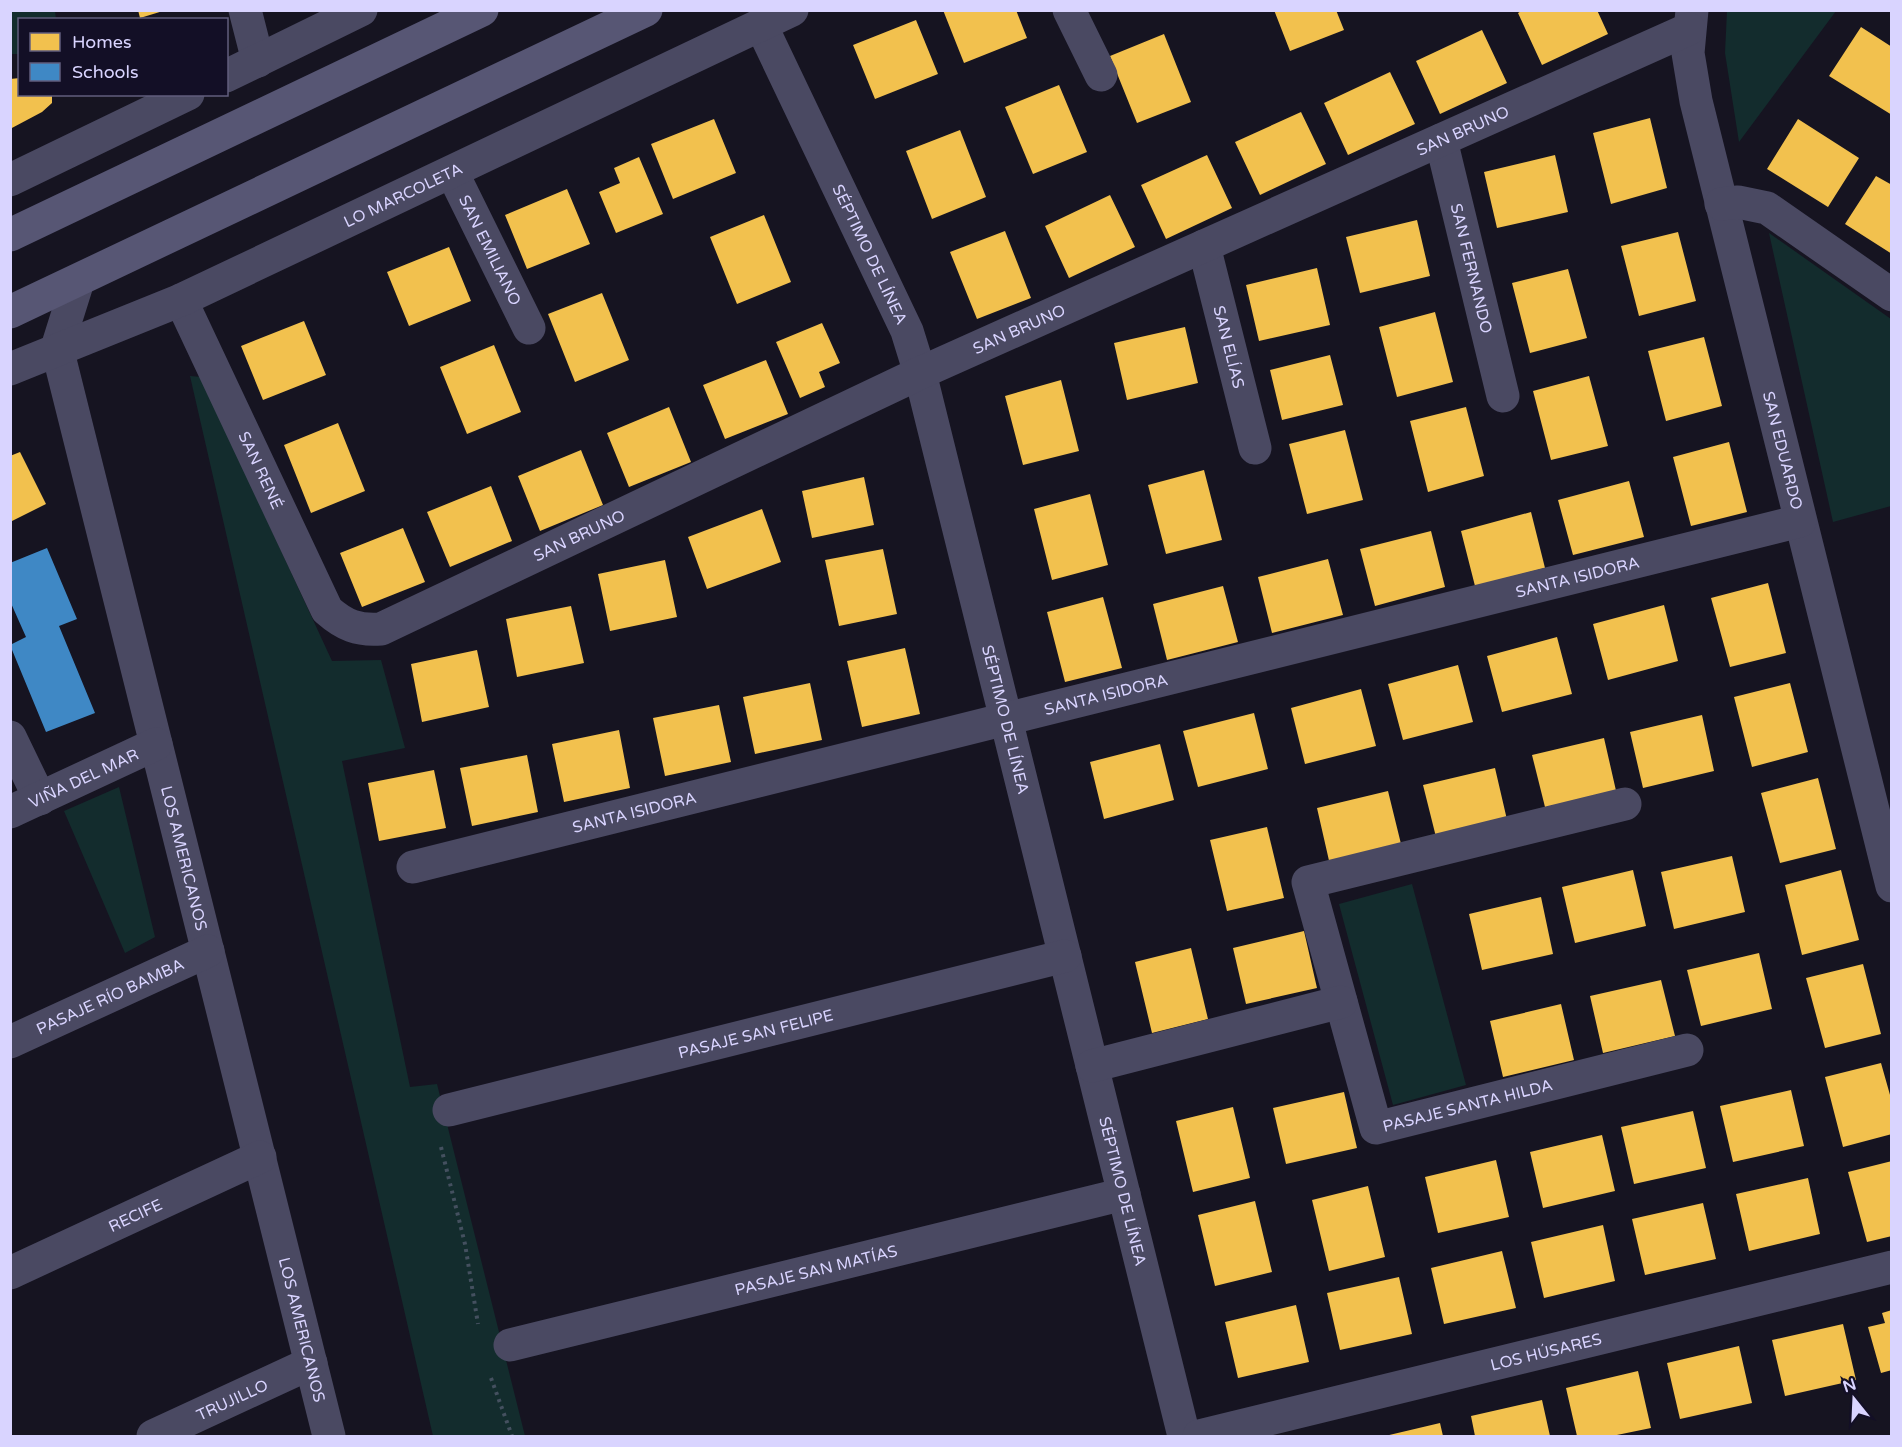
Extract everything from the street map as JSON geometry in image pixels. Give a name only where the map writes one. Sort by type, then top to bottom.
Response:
[{"type":"main road","points":[[10,235],[483,10]]},
{"type":"main road","points":[[10,312],[646,10]]},
{"type":"street","points":[[245,10],[258,61]]},
{"type":"street","points":[[228,75],[361,10]]},
{"type":"street","name":"LO MARCOLETA","points":[[10,369],[57,348],[181,300],[792,10]]},
{"type":"street","points":[[1069,10],[1101,75]]},
{"type":"street","name":"SAN BRUNO","points":[[353,628],[367,630],[394,625],[920,373],[1441,140],[1690,20]]},
{"type":"street","name":"SAN EDUARDO","points":[[1690,20],[1691,78],[1892,886]]},
{"type":"street","name":"SÉPTIMO DE LÍNEA","points":[[761,25],[898,313],[920,373],[1184,1437]]},
{"type":"street","points":[[10,180],[184,96]]},
{"type":"street","name":"SAN FERNANDO","points":[[1441,140],[1503,396]]},
{"type":"street","name":"SAN EMILIANO","points":[[452,172],[529,328]]},
{"type":"street","points":[[1721,204],[1738,202],[1767,208],[1892,295]]},
{"type":"street","name":"SAN ELÍAS","points":[[1204,246],[1255,448]]},
{"type":"street","points":[[57,348],[78,280]]},
{"type":"street","name":"SAN RENÉ","points":[[181,300],[319,597],[339,621],[353,628]]},
{"type":"street","name":"LOS AMERICANOS","points":[[57,348],[329,1437]]},
{"type":"street","name":"SANTA ISIDORA","points":[[413,867],[1800,521]]},
{"type":"street","points":[[10,737],[40,799]]},
{"type":"street","name":"VIÑA DEL MAR","points":[[10,812],[156,744]]},
{"type":"street","name":"PASAJE SANTA HILDA","points":[[1625,804],[1308,882],[1376,1128],[1687,1050]]},
{"type":"street","name":"PASAJE RÍO BAMBA","points":[[10,1042],[208,951]]},
{"type":"street","name":"PASAJE SAN FELIPE","points":[[448,1110],[1065,956]]},
{"type":"street","points":[[1092,1066],[1341,1002]]},
{"type":"street","name":"RECIFE","points":[[10,1273],[260,1157]]},
{"type":"street","name":"PASAJE SAN MATÍAS","points":[[510,1345],[1124,1194]]},
{"type":"street","name":"LOS HÚSARES","points":[[1200,1437],[1892,1267]]},
{"type":"street","name":"TRUJILLO","points":[[153,1437],[311,1363]]},
{"type":"path","points":[[448,1110],[439,1136],[465,1244],[479,1331]]},
{"type":"path","points":[[488,1369],[512,1437]]},
{"type":"green space","points":[[11,10],[55,11],[56,18],[18,18],[18,54],[11,54]]},
{"type":"green space","points":[[1727,11],[1836,11],[1739,142],[1725,53]]},
{"type":"green space","points":[[1769,233],[1891,319],[1891,506],[1833,522]]},
{"type":"green space","points":[[190,376],[201,377],[332,661],[381,660],[405,748],[342,761],[410,1087],[437,1084],[525,1436],[433,1436]]},
{"type":"green space","points":[[119,787],[155,937],[125,953],[64,811]]},
{"type":"green space","points":[[1412,884],[1466,1085],[1393,1105],[1339,904]]},
{"type":"building: Homes","points":[[138,10],[163,10],[163,11],[140,18]]},
{"type":"building: Homes","points":[[943,10],[1016,10],[1027,38],[964,63]]},
{"type":"building: Homes","points":[[1274,10],[1336,10],[1344,30],[1290,51]]},
{"type":"building: Homes","points":[[1523,10],[1597,10],[1608,34],[1542,65],[1518,13]]},
{"type":"building: Homes","points":[[916,20],[938,74],[875,99],[853,45]]},
{"type":"building: Homes","points":[[1861,27],[1892,47],[1892,115],[1829,76]]},
{"type":"building: Homes","points":[[1482,30],[1507,83],[1440,114],[1416,61]]},
{"type":"building: Homes","points":[[1164,34],[1191,102],[1137,123],[1110,56]]},
{"type":"building: Homes","points":[[1390,72],[1415,124],[1348,155],[1324,103]]},
{"type":"building: Homes","points":[[18,78],[18,96],[52,96],[52,103],[42,112],[10,129],[10,79]]},
{"type":"building: Homes","points":[[1059,85],[1087,152],[1033,174],[1005,107]]},
{"type":"building: Homes","points":[[1301,112],[1326,164],[1260,195],[1235,142]]},
{"type":"building: Homes","points":[[1650,118],[1667,188],[1611,204],[1593,133]]},
{"type":"building: Homes","points":[[714,119],[736,173],[673,199],[651,144]]},
{"type":"building: Homes","points":[[1798,119],[1859,158],[1828,207],[1767,169]]},
{"type":"building: Homes","points":[[960,130],[986,197],[932,219],[906,151]]},
{"type":"building: Homes","points":[[1207,155],[1232,208],[1166,239],[1141,185]]},
{"type":"building: Homes","points":[[1555,155],[1568,212],[1497,228],[1484,172]]},
{"type":"building: Homes","points":[[639,157],[663,214],[616,233],[599,192],[620,183],[614,168]]},
{"type":"building: Homes","points":[[1876,176],[1892,185],[1892,254],[1845,224]]},
{"type":"building: Homes","points":[[567,189],[590,244],[527,269],[505,215]]},
{"type":"building: Homes","points":[[1110,195],[1135,247],[1069,278],[1045,226]]},
{"type":"building: Homes","points":[[764,215],[791,282],[737,304],[710,237]]},
{"type":"building: Homes","points":[[1417,220],[1430,276],[1360,293],[1346,237]]},
{"type":"building: Homes","points":[[1005,231],[1031,298],[977,319],[950,252]]},
{"type":"building: Homes","points":[[1678,232],[1696,301],[1639,316],[1621,246]]},
{"type":"building: Homes","points":[[449,247],[471,301],[409,326],[387,272]]},
{"type":"building: Homes","points":[[1317,268],[1330,325],[1259,341],[1246,285]]},
{"type":"building: Homes","points":[[1568,269],[1587,338],[1530,353],[1512,283]]},
{"type":"building: Homes","points":[[602,293],[629,360],[575,382],[548,314]]},
{"type":"building: Homes","points":[[1435,312],[1453,382],[1397,397],[1379,327]]},
{"type":"building: Homes","points":[[304,321],[326,375],[263,400],[241,346]]},
{"type":"building: Homes","points":[[822,323],[840,363],[819,372],[825,387],[800,398],[776,342]]},
{"type":"building: Homes","points":[[1185,327],[1198,383],[1127,400],[1114,343]]},
{"type":"building: Homes","points":[[1704,337],[1722,406],[1666,421],[1648,351]]},
{"type":"building: Homes","points":[[494,345],[521,412],[467,434],[440,367]]},
{"type":"building: Homes","points":[[1330,355],[1343,405],[1282,420],[1270,370]]},
{"type":"building: Homes","points":[[766,360],[788,414],[725,439],[703,385]]},
{"type":"building: Homes","points":[[1589,376],[1608,446],[1551,460],[1533,391]]},
{"type":"building: Homes","points":[[1061,380],[1079,451],[1023,465],[1005,396]]},
{"type":"building: Homes","points":[[669,407],[691,462],[629,487],[607,433]]},
{"type":"building: Homes","points":[[1466,407],[1484,476],[1428,492],[1410,421]]},
{"type":"building: Homes","points":[[338,423],[365,491],[311,513],[284,445]]},
{"type":"building: Homes","points":[[1345,430],[1363,500],[1307,514],[1289,444]]},
{"type":"building: Homes","points":[[1729,442],[1747,512],[1691,526],[1673,457]]},
{"type":"building: Homes","points":[[581,450],[603,505],[540,531],[518,476]]},
{"type":"building: Homes","points":[[20,452],[46,504],[10,522],[10,456]]},
{"type":"building: Homes","points":[[1204,470],[1222,540],[1166,554],[1148,485]]},
{"type":"building: Homes","points":[[864,477],[874,525],[812,538],[802,491]]},
{"type":"building: Homes","points":[[1629,481],[1644,537],[1573,555],[1558,500]]},
{"type":"building: Homes","points":[[491,486],[512,541],[450,567],[427,512]]},
{"type":"building: Homes","points":[[1090,494],[1108,565],[1052,580],[1034,509]]},
{"type":"building: Homes","points":[[762,509],[781,562],[707,589],[688,537]]},
{"type":"building: Homes","points":[[1531,512],[1545,568],[1475,586],[1461,531]]},
{"type":"building: Homes","points":[[403,528],[425,582],[362,607],[340,553]]},
{"type":"building: Homes","points":[[1431,531],[1445,587],[1375,606],[1360,549]]},
{"type":"building: Homes","points":[[883,549],[897,614],[839,626],[825,560]]},
{"type":"building: Homes","points":[[1328,559],[1343,615],[1272,633],[1258,577]]},
{"type":"building: Homes","points":[[665,560],[677,617],[610,631],[598,574]]},
{"type":"building: Homes","points":[[1768,583],[1786,653],[1730,667],[1711,598]]},
{"type":"building: Homes","points":[[1223,586],[1238,642],[1167,660],[1153,604]]},
{"type":"building: Homes","points":[[1103,597],[1122,668],[1065,682],[1047,612]]},
{"type":"building: Homes","points":[[1664,605],[1678,661],[1608,680],[1593,624]]},
{"type":"building: Homes","points":[[571,606],[584,663],[517,677],[506,619]]},
{"type":"building: Homes","points":[[1557,637],[1572,694],[1502,712],[1487,656]]},
{"type":"building: Homes","points":[[905,648],[920,714],[862,727],[847,661]]},
{"type":"building: Homes","points":[[477,650],[489,707],[422,722],[411,664]]},
{"type":"building: Homes","points":[[1458,665],[1473,722],[1403,740],[1388,684]]},
{"type":"building: Homes","points":[[810,683],[822,740],[755,754],[743,697]]},
{"type":"building: Homes","points":[[1790,683],[1808,752],[1752,767],[1734,697]]},
{"type":"building: Homes","points":[[1361,689],[1376,746],[1305,764],[1291,708]]},
{"type":"building: Homes","points":[[719,705],[731,762],[665,776],[653,718]]},
{"type":"building: Homes","points":[[1254,713],[1268,769],[1198,787],[1183,731]]},
{"type":"building: Homes","points":[[1702,715],[1714,771],[1643,788],[1630,732]]},
{"type":"building: Homes","points":[[619,730],[630,788],[564,802],[552,744]]},
{"type":"building: Homes","points":[[1604,738],[1617,795],[1546,811],[1532,755]]},
{"type":"building: Homes","points":[[1160,744],[1174,800],[1104,819],[1090,762]]},
{"type":"building: Homes","points":[[527,755],[538,812],[472,826],[460,768]]},
{"type":"building: Homes","points":[[1495,768],[1508,824],[1437,841],[1423,785]]},
{"type":"building: Homes","points":[[434,770],[446,828],[379,841],[368,783]]},
{"type":"building: Homes","points":[[1818,778],[1836,849],[1780,863],[1761,793]]},
{"type":"building: Homes","points":[[1388,791],[1402,848],[1330,865],[1317,808]]},
{"type":"building: Homes","points":[[1267,827],[1284,898],[1227,911],[1210,840]]},
{"type":"building: Homes","points":[[1732,856],[1745,912],[1674,929],[1661,872]]},
{"type":"building: Homes","points":[[1633,870],[1646,926],[1575,943],[1562,887]]},
{"type":"building: Homes","points":[[1841,870],[1859,940],[1802,955],[1785,885]]},
{"type":"building: Homes","points":[[1541,897],[1553,954],[1482,970],[1469,914]]},
{"type":"building: Homes","points":[[1304,931],[1317,988],[1246,1004],[1233,948]]},
{"type":"building: Homes","points":[[1191,948],[1208,1019],[1152,1033],[1135,962]]},
{"type":"building: Homes","points":[[1759,953],[1772,1009],[1701,1026],[1687,970]]},
{"type":"building: Homes","points":[[1863,964],[1881,1034],[1825,1048],[1806,978]]},
{"type":"building: Homes","points":[[1661,980],[1675,1036],[1603,1053],[1590,996]]},
{"type":"building: Homes","points":[[1561,1004],[1574,1060],[1503,1077],[1490,1021]]},
{"type":"building: Homes","points":[[1881,1063],[1892,1102],[1892,1134],[1843,1147],[1825,1077]]},
{"type":"building: Homes","points":[[1791,1090],[1804,1146],[1733,1162],[1720,1106]]},
{"type":"building: Homes","points":[[1344,1092],[1357,1148],[1286,1164],[1273,1108]]},
{"type":"building: Homes","points":[[1233,1107],[1250,1178],[1193,1192],[1176,1121]]},
{"type":"building: Homes","points":[[1693,1111],[1706,1168],[1634,1184],[1621,1127]]},
{"type":"building: Homes","points":[[1602,1135],[1615,1191],[1543,1208],[1530,1152]]},
{"type":"building: Homes","points":[[1496,1160],[1509,1217],[1438,1233],[1425,1177]]},
{"type":"building: Homes","points":[[1892,1161],[1892,1236],[1867,1242],[1848,1172]]},
{"type":"building: Homes","points":[[1808,1178],[1820,1234],[1749,1251],[1736,1194]]},
{"type":"building: Homes","points":[[1368,1186],[1385,1257],[1329,1271],[1312,1200]]},
{"type":"building: Homes","points":[[1255,1201],[1272,1272],[1215,1286],[1198,1215]]},
{"type":"building: Homes","points":[[1703,1203],[1716,1259],[1645,1275],[1632,1219]]},
{"type":"building: Homes","points":[[1603,1225],[1615,1281],[1544,1298],[1531,1242]]},
{"type":"building: Homes","points":[[1502,1251],[1516,1308],[1444,1324],[1431,1268]]},
{"type":"building: Homes","points":[[1399,1277],[1412,1334],[1340,1350],[1327,1293]]},
{"type":"building: Homes","points":[[1296,1305],[1309,1362],[1238,1378],[1225,1322]]},
{"type":"building: Homes","points":[[1892,1310],[1892,1370],[1881,1373],[1868,1327],[1885,1323],[1882,1313]]},
{"type":"building: Homes","points":[[1843,1324],[1856,1380],[1785,1396],[1772,1340]]},
{"type":"building: Homes","points":[[1739,1346],[1752,1403],[1680,1419],[1667,1363]]},
{"type":"building: Homes","points":[[1638,1371],[1651,1428],[1612,1436],[1577,1436],[1566,1388]]},
{"type":"building: Homes","points":[[1542,1400],[1550,1436],[1475,1436],[1471,1416]]},
{"type":"building: Homes","points":[[1440,1423],[1443,1436],[1385,1436]]},
{"type":"building: Schools","points":[[47,548],[77,619],[59,626],[95,713],[46,732],[10,645],[26,637],[10,601],[10,563]]}]
